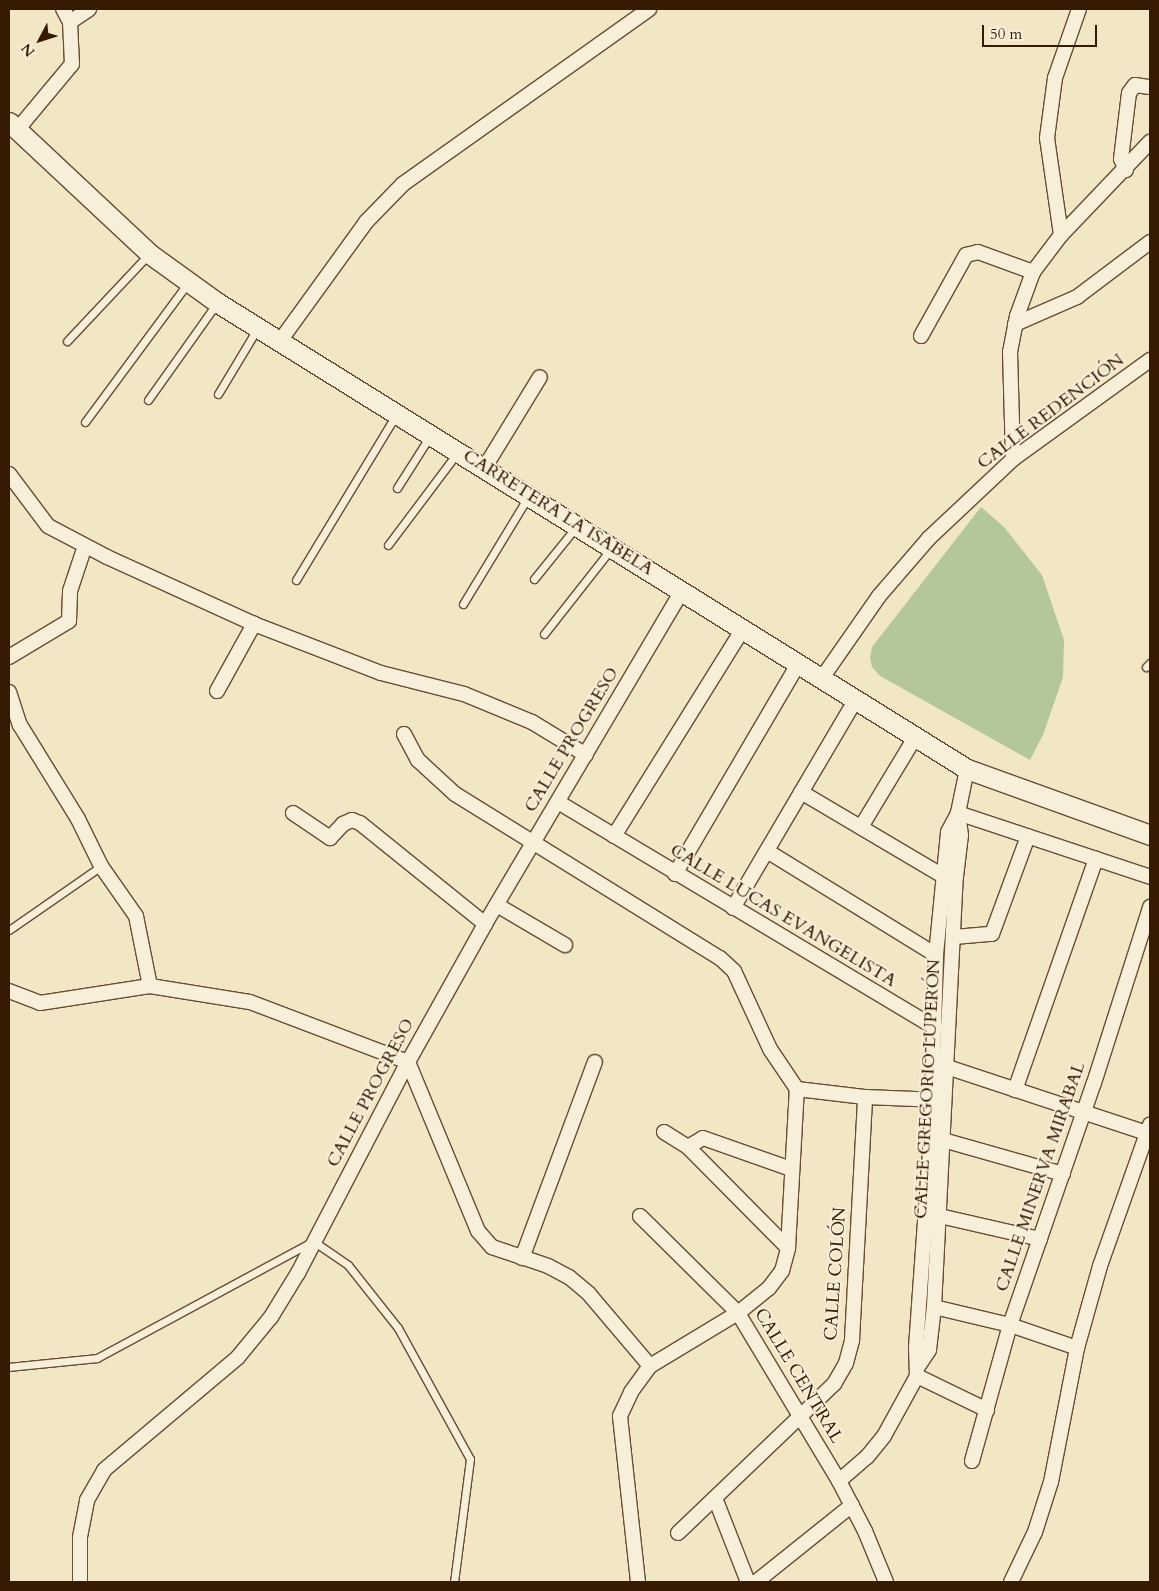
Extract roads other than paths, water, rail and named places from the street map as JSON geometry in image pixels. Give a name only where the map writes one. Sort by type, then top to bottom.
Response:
[{"type":"main road","name":"CARRETERA LA ISABELA","points":[[13,126],[150,254],[218,303],[577,524],[742,630],[916,736],[966,769],[1150,835]]},
{"type":"street","points":[[13,126],[72,64],[70,22],[63,9]]},
{"type":"street","points":[[70,22],[89,9]]},
{"type":"street","points":[[280,341],[366,222],[402,184],[649,9]]},
{"type":"street","points":[[1061,235],[1047,138],[1055,78],[1079,9]]},
{"type":"street","points":[[1126,170],[1121,159],[1129,93],[1135,85],[1150,87]]},
{"type":"street","points":[[1013,459],[1010,352],[1015,324],[1033,272],[1061,235],[1126,170],[1150,142]]},
{"type":"street","points":[[1015,324],[1077,297],[1150,242]]},
{"type":"street","points":[[921,336],[966,254],[978,252],[1033,272]]},
{"type":"street","name":"CALLE REDENCIÓN","points":[[822,678],[879,596],[929,538],[1013,459],[1150,360]]},
{"type":"street","points":[[485,467],[540,376]]},
{"type":"street","points":[[9,474],[48,526],[86,546],[254,624],[381,673],[472,698],[532,722],[586,755]]},
{"type":"street","points":[[9,656],[69,621],[70,591],[86,546]]},
{"type":"street","name":"CALLE PROGRESO","points":[[80,1582],[80,1538],[87,1500],[104,1470],[238,1357],[271,1317],[408,1062],[485,924],[682,591]]},
{"type":"street","points":[[217,691],[254,624]]},
{"type":"street","points":[[614,836],[742,630]]},
{"type":"street","points":[[675,874],[798,664]]},
{"type":"street","points":[[9,692],[14,729],[78,819],[102,866],[136,916],[150,986]]},
{"type":"street","points":[[733,908],[856,699]]},
{"type":"street","points":[[404,734],[418,760],[455,794],[720,958],[734,971],[770,1049],[798,1089],[791,1169],[788,1248],[782,1271],[769,1288],[738,1312],[650,1366],[631,1392],[620,1416],[638,1582]]},
{"type":"street","points":[[861,828],[916,736]]},
{"type":"street","name":"CALLE GREGORIO LUPERÓN","points":[[839,1481],[868,1457],[884,1436],[928,1350],[934,1307],[934,1214],[938,1138],[934,1028],[936,955],[948,832],[958,812],[966,769]]},
{"type":"street","points":[[801,792],[943,876]]},
{"type":"street","name":"CALLE LUCAS EVANGELISTA","points":[[558,802],[934,1028]]},
{"type":"street","points":[[958,812],[1150,877]]},
{"type":"street","name":"CALLE GREGORIO LUPERÓN","points":[[937,1100],[947,1067],[956,876],[962,835],[958,812]]},
{"type":"street","points":[[293,814],[330,838],[343,824],[352,820],[360,823],[485,924]]},
{"type":"street","points":[[954,937],[992,934],[1028,836]]},
{"type":"street","points":[[767,851],[936,955]]},
{"type":"street","points":[[1015,1090],[1096,859]]},
{"type":"street","points":[[497,905],[565,945]]},
{"type":"street","name":"CALLE MINERVA MIRABAL","points":[[972,1460],[1010,1325],[1084,1113],[1150,907]]},
{"type":"street","points":[[10,994],[40,1002],[150,986],[250,1002],[408,1062],[478,1231],[492,1247],[548,1266],[582,1288],[650,1366]]},
{"type":"street","points":[[522,1258],[595,1062]]},
{"type":"street","points":[[947,1067],[1084,1113],[1149,1129],[1100,1266],[1077,1348],[1052,1482],[1035,1532],[1011,1582]]},
{"type":"street","points":[[798,1089],[865,1097],[937,1100]]},
{"type":"street","name":"CALLE COLÓN","points":[[678,1533],[834,1384],[846,1363],[852,1340],[865,1097]]},
{"type":"street","points":[[664,1132],[688,1147],[788,1248]]},
{"type":"street","points":[[688,1147],[703,1138],[791,1169]]},
{"type":"street","points":[[938,1138],[1062,1174]]},
{"type":"street","points":[[934,1214],[1040,1239]]},
{"type":"street","name":"CALLE GREGORIO LUPERÓN","points":[[918,1371],[916,1347],[934,1214]]},
{"type":"street","name":"CALLE CENTRAL","points":[[640,1216],[738,1312],[839,1481],[852,1505],[886,1582]]},
{"type":"street","points":[[934,1307],[1010,1325],[1077,1348]]},
{"type":"street","points":[[918,1371],[987,1410]]},
{"type":"street","points":[[715,1498],[748,1582]]},
{"type":"street","points":[[756,1582],[852,1505]]},
{"type":"lane","points":[[67,341],[150,254]]},
{"type":"lane","points":[[85,422],[188,282]]},
{"type":"lane","points":[[148,400],[218,303]]},
{"type":"lane","points":[[218,394],[258,327]]},
{"type":"lane","points":[[296,580],[397,412]]},
{"type":"lane","points":[[397,488],[431,433]]},
{"type":"lane","points":[[388,545],[459,451]]},
{"type":"lane","points":[[463,604],[529,495]]},
{"type":"lane","points":[[534,579],[577,524]]},
{"type":"lane","points":[[544,634],[613,547]]},
{"type":"lane","points":[[9,930],[102,866]]},
{"type":"lane","points":[[9,1367],[97,1358],[313,1241],[348,1266],[398,1328],[470,1459],[454,1582]]}]
